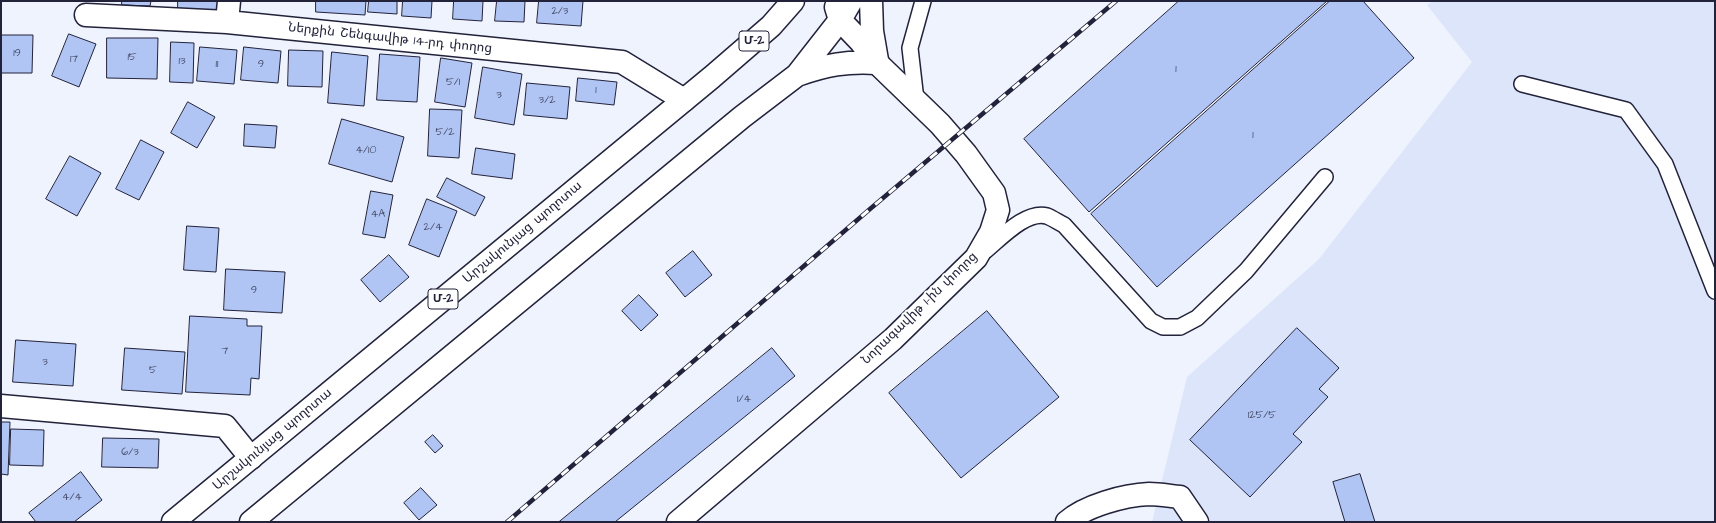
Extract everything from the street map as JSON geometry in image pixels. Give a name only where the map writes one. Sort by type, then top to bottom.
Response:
[{"type":"main road","points":[[227,22],[229,1]]},
{"type":"main road","name":"Արշակունյաց պողոտա","points":[[173,522],[684,100],[771,26],[793,1]]},
{"type":"main road","points":[[797,75],[837,10],[851,1]]},
{"type":"main road","points":[[251,522],[742,117],[797,75],[834,64],[861,62],[877,63],[872,30],[871,1]]},
{"type":"main road","name":"Նորագավիթ 1-ին փողոց","points":[[678,522],[893,339],[976,258],[991,232],[998,210],[994,193],[956,142],[916,100],[877,63],[837,10]]},
{"type":"main road","name":"Ներքին Շենգավիթ 14-րդ փողոց","points":[[86,15],[227,22],[622,62],[684,100]]},
{"type":"main road","points":[[1,406],[225,426],[251,458]]},
{"type":"main road","points":[[1067,522],[1074,516],[1111,501],[1149,494],[1180,497],[1197,522]]},
{"type":"lane","points":[[916,100],[910,48],[923,1]]},
{"type":"lane","points":[[1522,84],[1626,110],[1665,164],[1714,286]]},
{"type":"lane","points":[[976,258],[1020,222],[1033,216],[1046,216],[1064,225],[1151,320],[1163,327],[1180,327],[1197,318],[1246,271],[1326,177]]},
{"type":"shaded area","points":[[1433,1],[1715,1],[1715,522],[1152,522],[1187,377],[1319,259],[1472,62],[1427,5]]},
{"type":"building","points":[[122,1],[151,1],[150,6],[122,5]]},
{"type":"building","points":[[178,1],[221,1],[221,13],[178,11]]},
{"type":"building","points":[[316,1],[366,1],[365,15],[316,12]]},
{"type":"building","points":[[369,1],[397,1],[397,14],[368,12]]},
{"type":"building","points":[[403,1],[432,1],[431,18],[402,16]]},
{"type":"building","points":[[454,1],[483,1],[482,21],[453,19]]},
{"type":"building","points":[[497,1],[525,1],[524,22],[495,21]]},
{"type":"building","points":[[539,1],[583,1],[581,26],[537,23]]},
{"type":"building","points":[[1179,1],[1327,1],[1089,212],[1024,139]]},
{"type":"building","points":[[1330,1],[1363,1],[1414,58],[1157,287],[1091,214]]},
{"type":"building","points":[[69,34],[96,44],[79,87],[52,76]]},
{"type":"building","points":[[1,35],[33,35],[32,73],[1,73]]},
{"type":"building","points":[[107,38],[158,38],[157,79],[107,78]]},
{"type":"building","points":[[171,42],[194,43],[193,83],[170,82]]},
{"type":"building","points":[[200,47],[237,50],[234,84],[197,81]]},
{"type":"building","points":[[244,47],[281,51],[278,83],[241,80]]},
{"type":"building","points":[[289,50],[323,51],[322,87],[288,86]]},
{"type":"building","points":[[332,52],[368,56],[364,106],[328,103]]},
{"type":"building","points":[[380,54],[420,57],[417,102],[377,100]]},
{"type":"building","points":[[441,58],[472,63],[465,107],[435,102]]},
{"type":"building","points":[[483,67],[522,74],[514,125],[475,118]]},
{"type":"building","points":[[578,78],[617,82],[614,105],[576,101]]},
{"type":"building","points":[[527,83],[570,87],[567,119],[524,115]]},
{"type":"building","points":[[188,102],[215,117],[197,148],[171,133]]},
{"type":"building","points":[[430,109],[462,110],[459,158],[428,156]]},
{"type":"building","points":[[342,119],[404,137],[392,182],[329,164]]},
{"type":"building","points":[[245,124],[277,126],[275,148],[244,146]]},
{"type":"building","points":[[141,140],[164,152],[139,200],[116,189]]},
{"type":"building","points":[[476,148],[515,154],[512,179],[472,174]]},
{"type":"building","points":[[70,156],[101,173],[77,216],[46,199]]},
{"type":"building","points":[[447,178],[485,197],[475,216],[437,197]]},
{"type":"building","points":[[371,191],[393,195],[385,238],[363,234]]},
{"type":"building","points":[[427,199],[457,211],[439,257],[409,245]]},
{"type":"building","points":[[187,226],[219,228],[216,272],[184,270]]},
{"type":"building","points":[[693,251],[712,275],[685,297],[666,273]]},
{"type":"building","points":[[389,255],[409,277],[380,302],[361,280]]},
{"type":"building","points":[[226,269],[285,272],[282,313],[224,310]]},
{"type":"building","points":[[639,295],[658,315],[641,331],[622,311]]},
{"type":"building","points":[[987,311],[1059,397],[961,478],[889,393]]},
{"type":"building","points":[[190,316],[247,319],[247,326],[262,326],[259,379],[251,378],[250,395],[186,392]]},
{"type":"building","points":[[1297,328],[1339,368],[1319,389],[1328,397],[1293,434],[1302,442],[1250,497],[1190,440]]},
{"type":"building","points":[[16,340],[76,344],[73,386],[13,382]]},
{"type":"building","points":[[125,348],[185,352],[182,394],[122,390]]},
{"type":"building","points":[[772,348],[795,376],[615,522],[559,522]]},
{"type":"building","points":[[1,422],[10,422],[8,475],[1,474]]},
{"type":"building","points":[[11,429],[44,430],[43,466],[10,465]]},
{"type":"building","points":[[433,435],[443,446],[435,453],[425,442]]},
{"type":"building","points":[[103,438],[159,439],[158,468],[102,467]]},
{"type":"building","points":[[81,472],[102,500],[74,522],[36,522],[29,513]]},
{"type":"building","points":[[1360,474],[1375,522],[1345,522],[1333,482]]},
{"type":"building","points":[[421,488],[437,505],[419,520],[404,503]]},
{"type":"railway","points":[[507,522],[870,209],[1116,1]]}]
